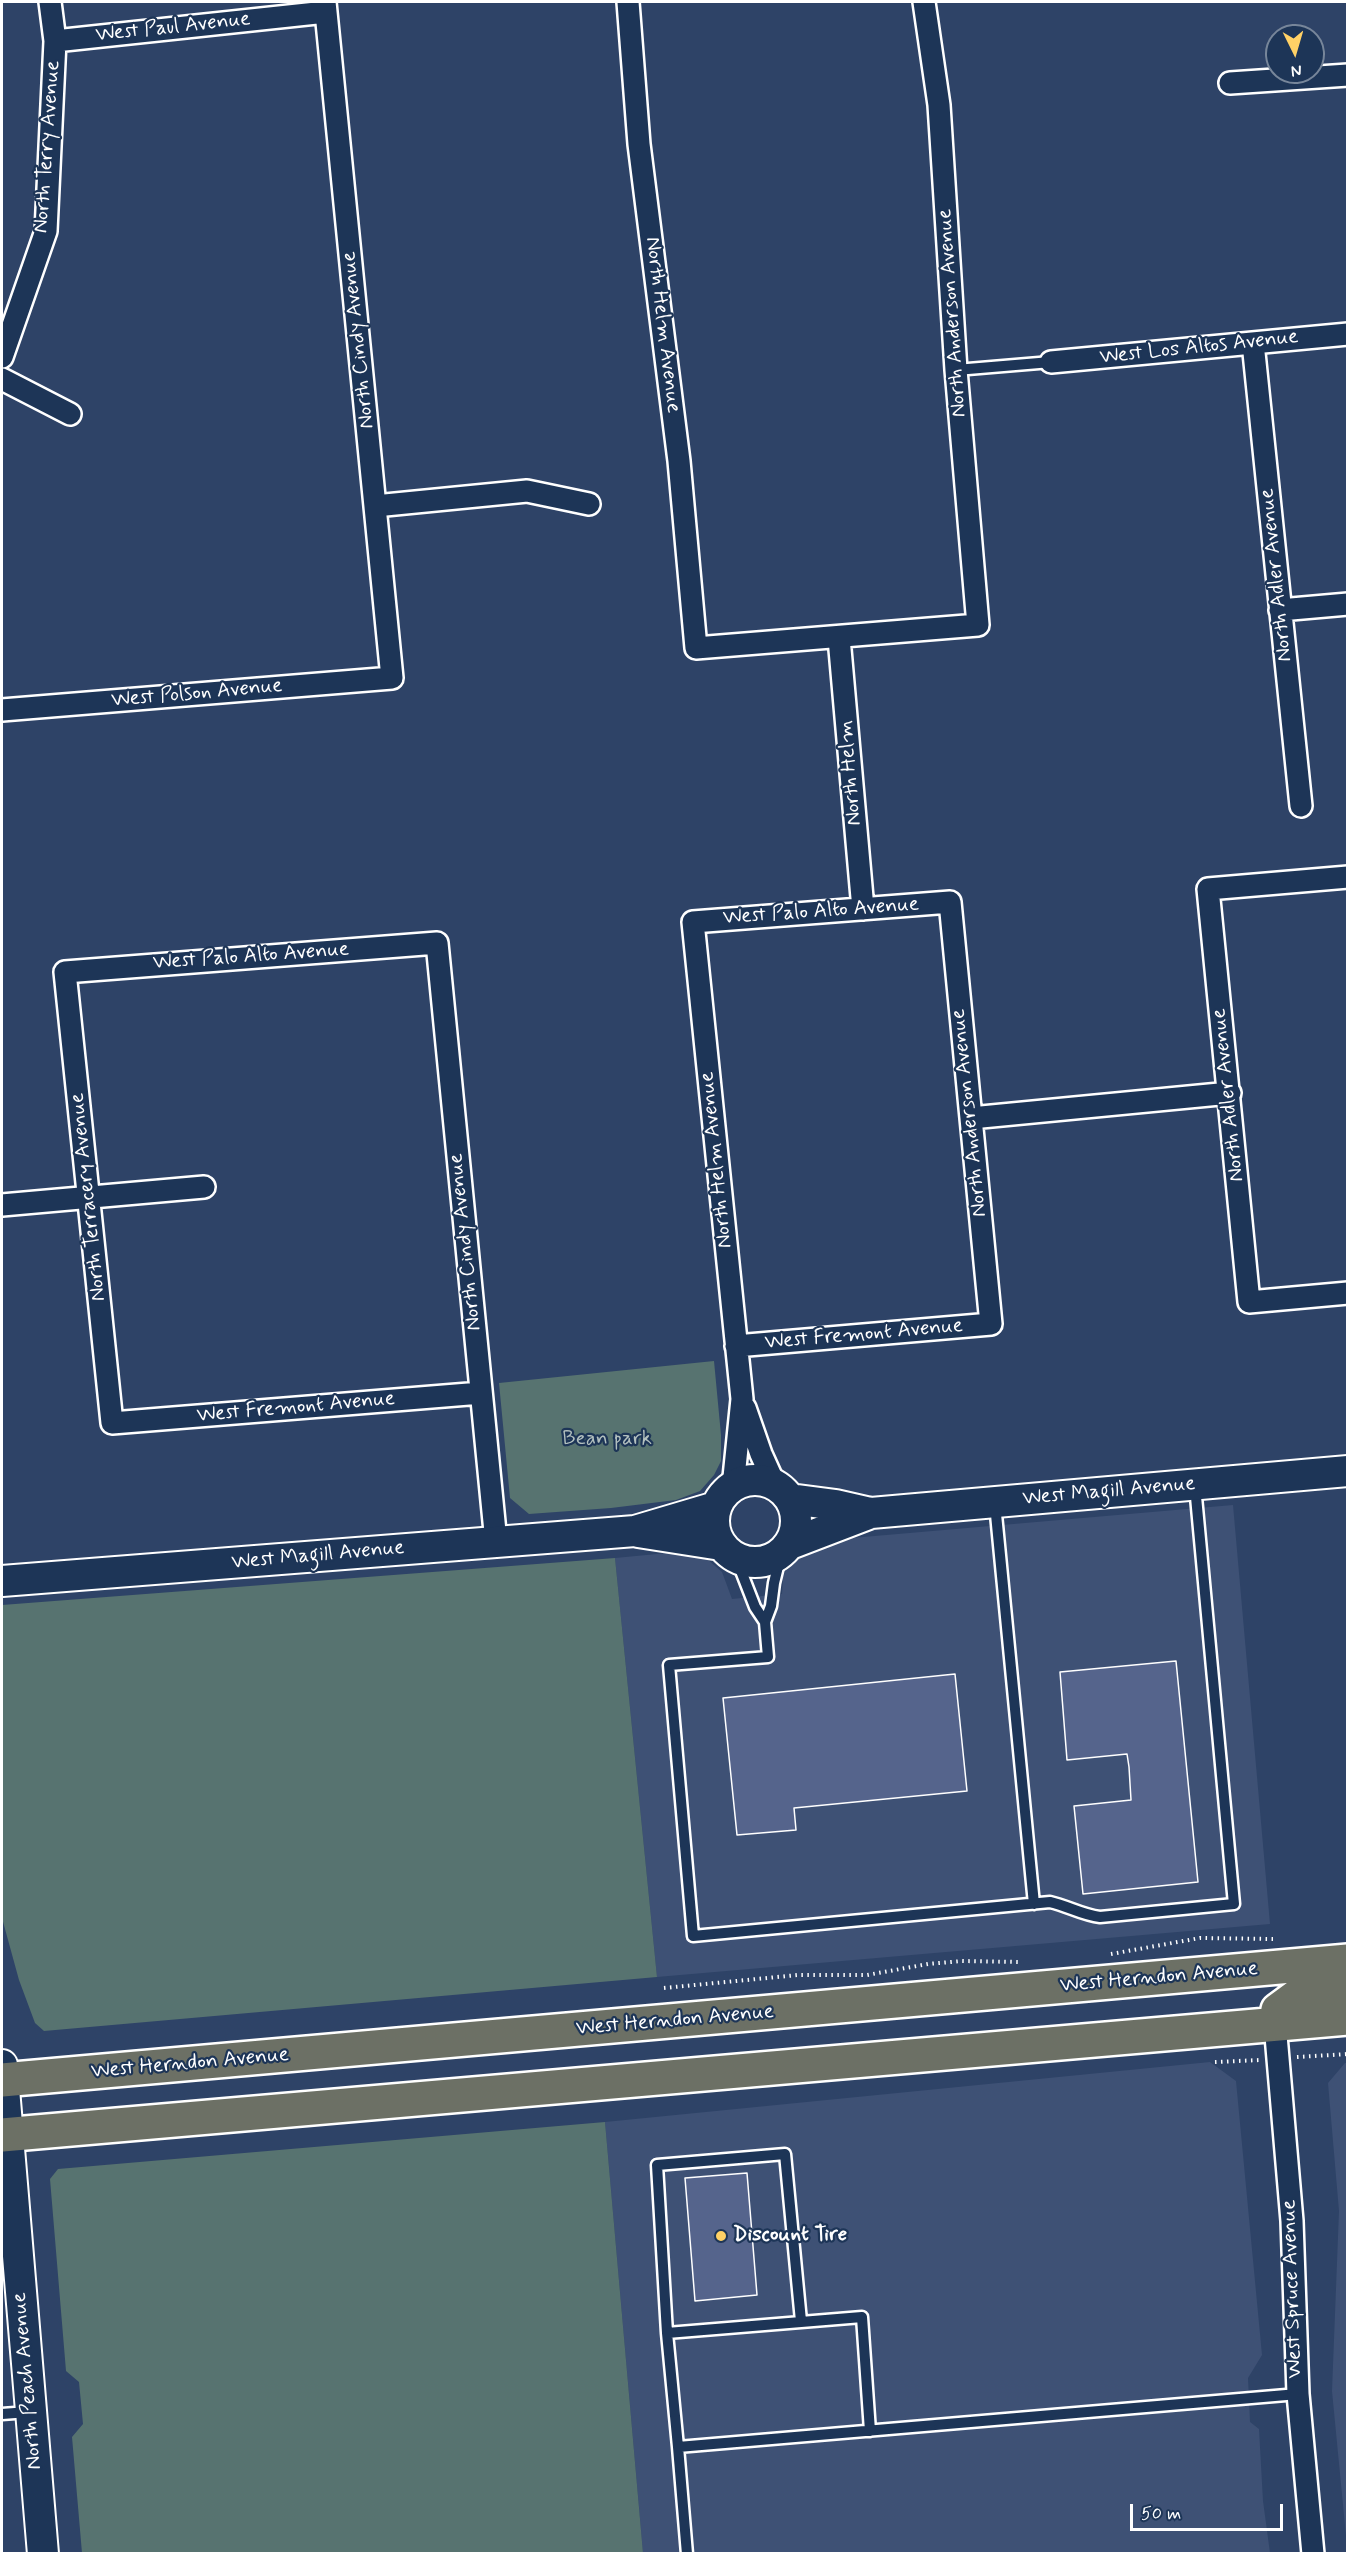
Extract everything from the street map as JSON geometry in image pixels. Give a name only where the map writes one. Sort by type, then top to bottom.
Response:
[{"type":"main road","name":"West Herndon Avenue","points":[[2,2075],[1347,1961]]},
{"type":"main road","points":[[1275,2024],[1278,2010],[1296,1996],[1347,1988]]},
{"type":"main road","points":[[5,2134],[1347,2018]]},
{"type":"street","name":"North Terry Avenue","points":[[2,357],[46,231],[55,41],[50,2]]},
{"type":"street","name":"North Helm Avenue","points":[[628,2],[639,144],[679,461],[696,648],[839,638]]},
{"type":"street","name":"North Anderson Avenue","points":[[839,638],[978,625],[956,370],[939,105],[924,2]]},
{"type":"street","name":"West Paul Avenue","points":[[55,41],[326,7]]},
{"type":"street","name":"North Cindy Avenue","points":[[326,7],[392,678]]},
{"type":"street","points":[[1230,83],[1347,75]]},
{"type":"street","name":"West Los Altos Avenue","points":[[1051,362],[1347,333]]},
{"type":"street","name":"North Adler Avenue","points":[[1253,343],[1301,806]]},
{"type":"street","points":[[2,379],[70,414]]},
{"type":"street","points":[[375,506],[526,491],[589,504]]},
{"type":"street","points":[[1280,610],[1347,604]]},
{"type":"street","name":"North Helm","points":[[839,638],[863,909]]},
{"type":"street","name":"West Polson Avenue","points":[[2,710],[392,678]]},
{"type":"street","name":"North Adler Avenue","points":[[1347,877],[1208,889],[1249,1302],[1347,1293]]},
{"type":"street","name":"North Anderson Avenue","points":[[950,902],[991,1324]]},
{"type":"street","name":"West Palo Alto Avenue","points":[[693,922],[950,902]]},
{"type":"street","name":"North Helm Avenue","points":[[693,922],[741,1399],[761,1454],[783,1492]]},
{"type":"street","name":"North Cindy Avenue","points":[[437,943],[496,1542]]},
{"type":"street","name":"West Palo Alto Avenue","points":[[65,972],[437,943]]},
{"type":"street","name":"North Terracery Avenue","points":[[65,972],[112,1423]]},
{"type":"street","points":[[971,1118],[1230,1093]]},
{"type":"street","points":[[2,1204],[204,1186]]},
{"type":"street","name":"West Fremont Avenue","points":[[736,1346],[991,1324]]},
{"type":"street","name":"West Fremont Avenue","points":[[112,1423],[481,1393]]},
{"type":"street","name":"North Helm Avenue","points":[[724,1497],[741,1399]]},
{"type":"street","name":"West Magill Avenue","points":[[786,1549],[872,1513],[1347,1471]]},
{"type":"street","points":[[761,1480],[783,1492],[796,1514],[796,1530],[786,1549],[769,1561],[755,1563],[728,1551],[714,1526],[724,1497],[746,1481],[761,1480]]},
{"type":"street","name":"West Magill Avenue","points":[[783,1492],[872,1513]]},
{"type":"street","name":"West Magill Avenue","points":[[2,1581],[635,1531],[724,1497]]},
{"type":"street","name":"West Magill Avenue","points":[[635,1531],[728,1551]]},
{"type":"street","name":"West Spruce Avenue","points":[[1275,2024],[1292,2221],[1298,2394],[1314,2553]]},
{"type":"street","name":"North Peach Avenue","points":[[2,2075],[16,2413],[43,2553]]},
{"type":"lane","points":[[956,370],[1051,362]]},
{"type":"lane","points":[[786,1549],[774,1583],[771,1606],[765,1622],[768,1657],[669,1665],[693,1936],[1034,1904],[1062,1905],[1083,1915],[1100,1917],[1234,1904],[1195,1484]]},
{"type":"lane","points":[[995,1502],[1034,1904]]},
{"type":"lane","points":[[728,1551],[755,1607],[765,1622]]},
{"type":"lane","points":[[687,2553],[667,2333],[657,2165],[785,2154],[801,2321]]},
{"type":"lane","points":[[667,2333],[862,2317],[870,2432]]},
{"type":"lane","points":[[678,2447],[1298,2394]]},
{"type":"path","points":[[1106,1955],[1200,1938],[1276,1939]]},
{"type":"path","points":[[664,1988],[798,1975],[867,1975],[928,1964],[962,1961],[1025,1962]]},
{"type":"path","points":[[1334,2054],[1347,2054]]},
{"type":"path","points":[[1215,2062],[1230,2063]]},
{"type":"shaded area","points":[[1233,1505],[1270,1924],[657,1977],[615,1558],[678,1552],[698,1555],[707,1559],[722,1572],[732,1599],[782,1594],[783,1577],[789,1561],[795,1554],[817,1541]]},
{"type":"shaded area","points":[[1210,2062],[1236,2081],[1262,2355],[1248,2378],[1250,2422],[1259,2429],[1263,2501],[1270,2553],[643,2553],[605,2122]]},
{"type":"shaded area","points":[[1347,2063],[1347,2546],[1332,2391],[1339,2211],[1328,2083]]},
{"type":"green space","name":"Bean park","points":[[714,1361],[721,1435],[721,1461],[714,1475],[700,1491],[676,1500],[611,1508],[529,1514],[510,1498],[499,1383]]},
{"type":"green space","points":[[615,1558],[657,1977],[44,2031],[35,2023],[19,1980],[2,1918],[2,1605]]},
{"type":"green space","points":[[605,2122],[643,2553],[82,2553],[72,2437],[83,2424],[79,2382],[66,2371],[50,2179],[58,2169]]},
{"type":"building","points":[[1176,1661],[1198,1882],[1083,1894],[1074,1806],[1131,1800],[1129,1767],[1127,1754],[1067,1760],[1060,1672]]},
{"type":"building","points":[[955,1674],[967,1791],[794,1808],[796,1830],[737,1835],[723,1698]]},
{"type":"building","name":"Discount Tire","points":[[747,2173],[757,2295],[695,2301],[685,2178]]},
{"type":"place","name":"Discount Tire","points":[[721,2236]]}]
